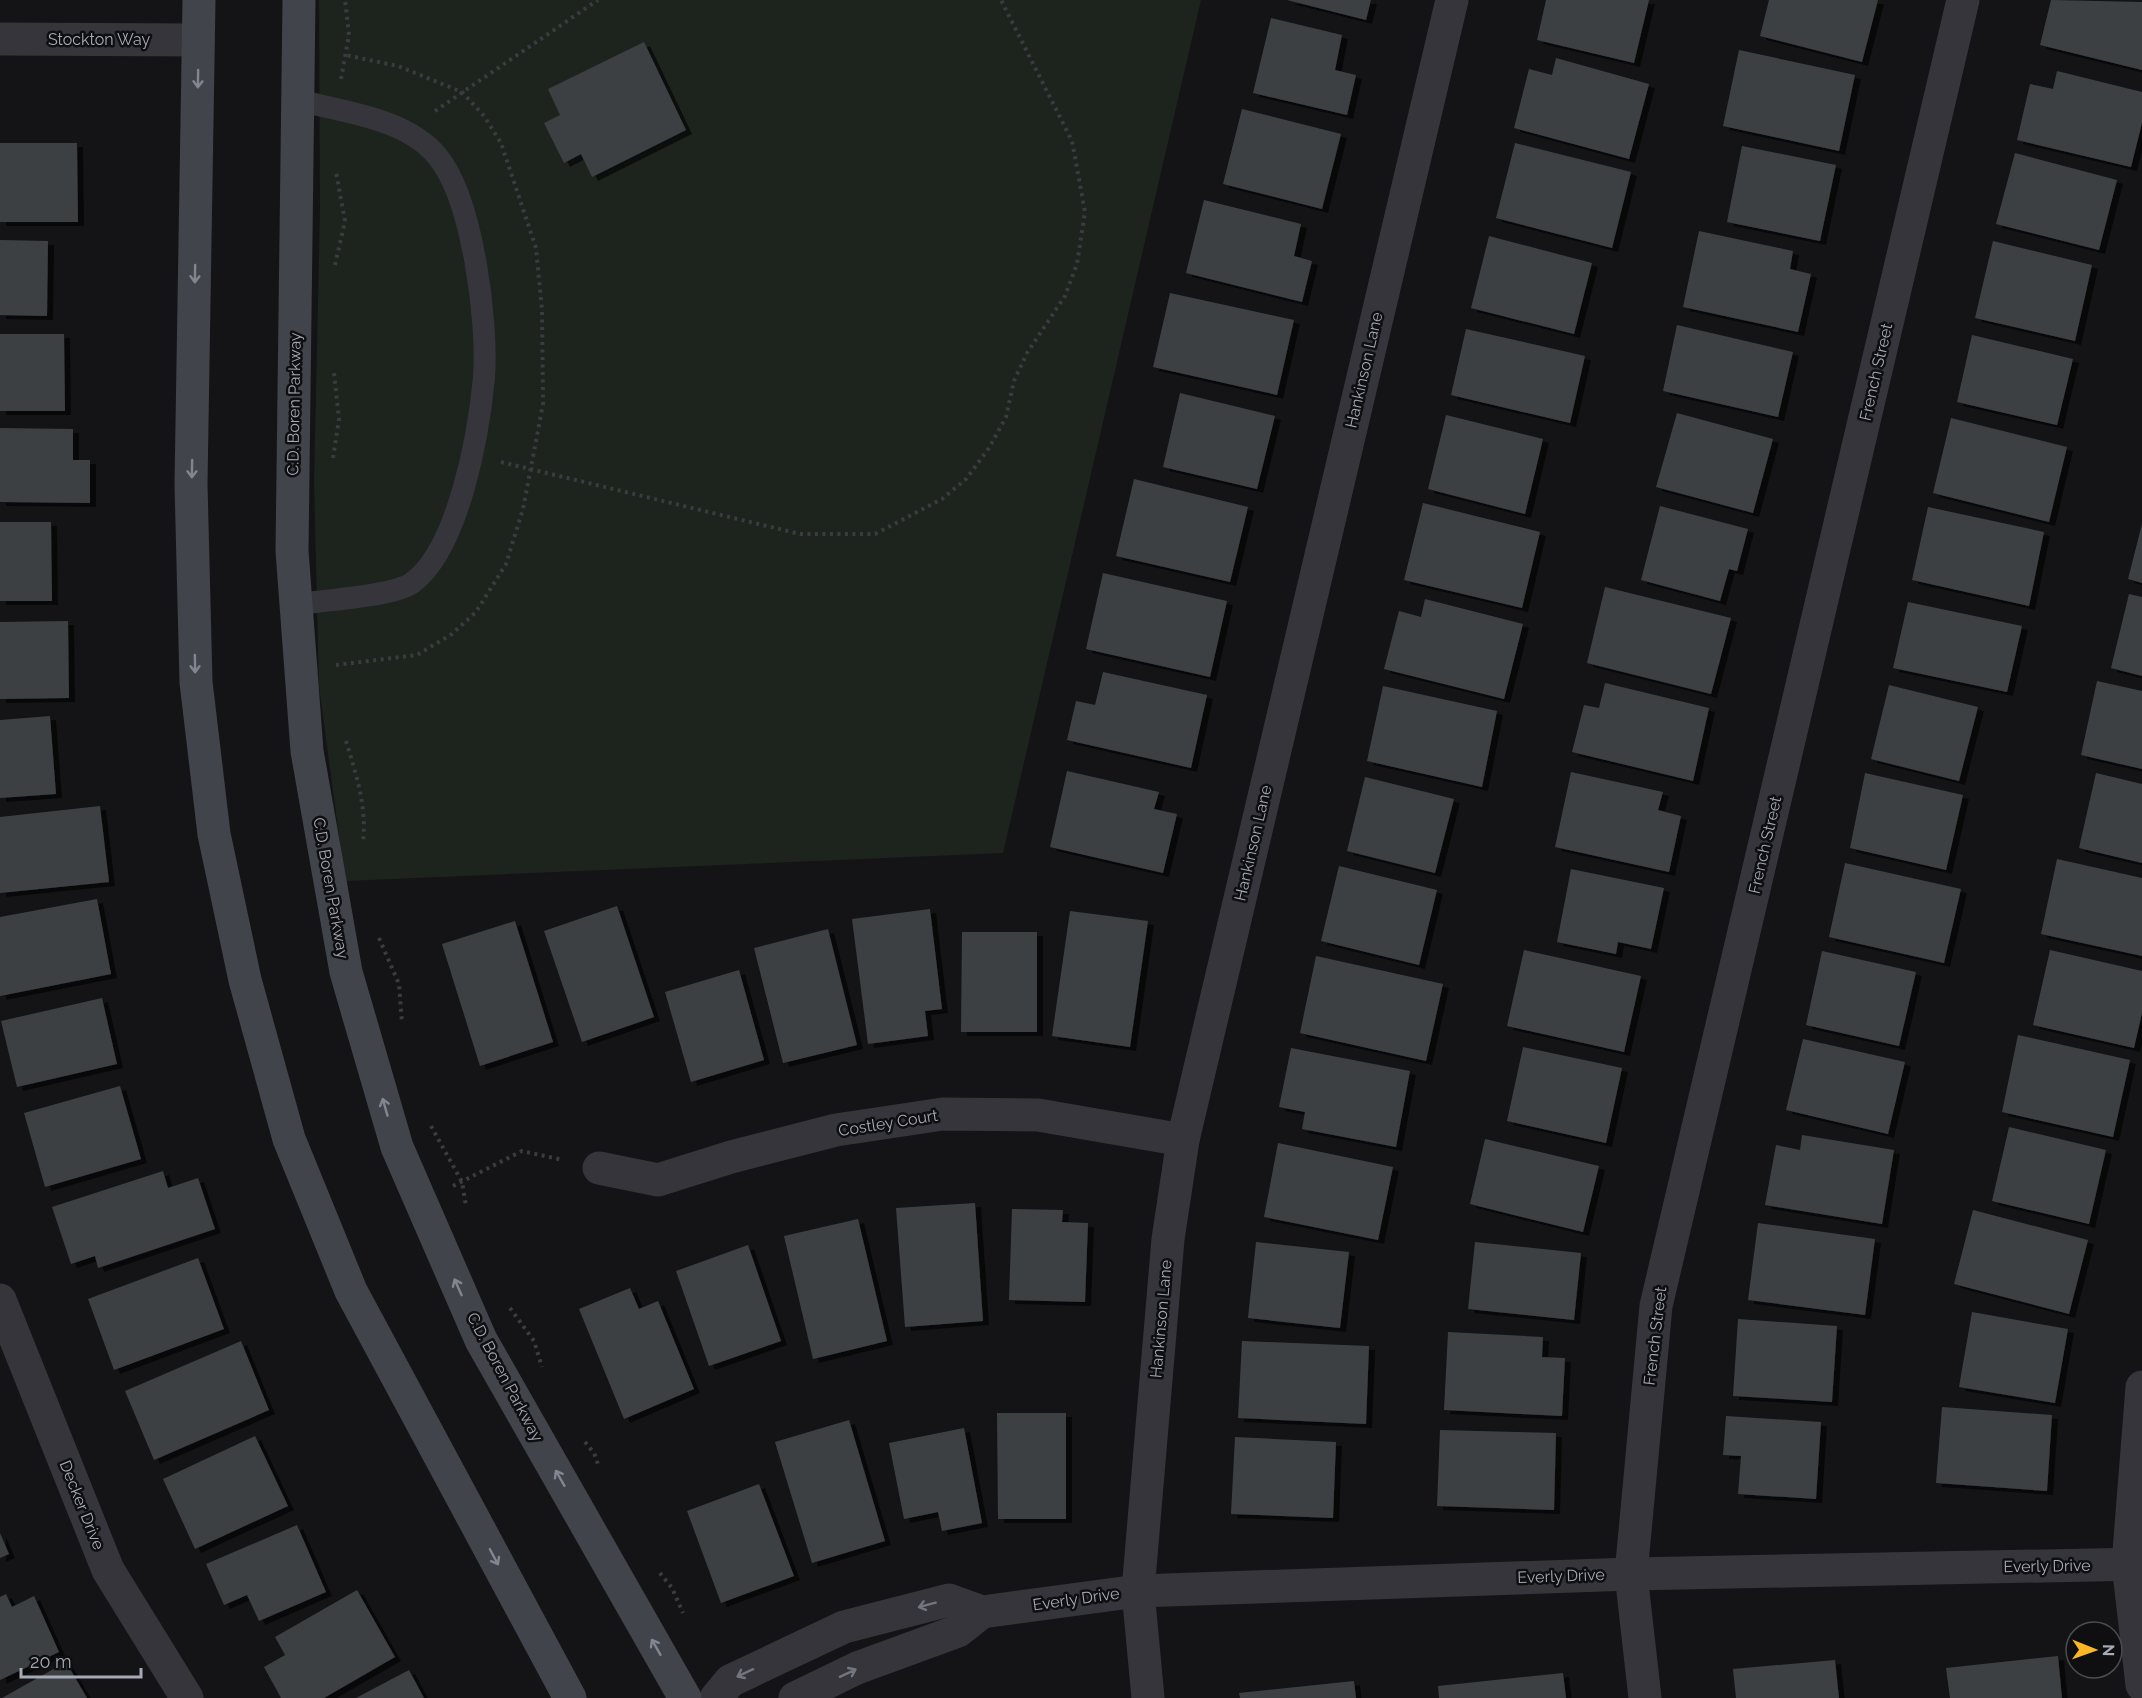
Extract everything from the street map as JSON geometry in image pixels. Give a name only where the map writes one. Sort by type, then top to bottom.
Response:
[{"type":"street","points":[[199,0],[191,484],[196,682],[214,834],[245,980],[289,1138],[351,1291],[570,1698]]},
{"type":"street","name":"C.D. Boren Parkway","points":[[298,0],[292,551],[307,751],[346,972],[397,1147],[482,1340],[685,1698]]},
{"type":"street","name":"Hankinson Lane","points":[[1148,1698],[1138,1591],[1168,1239],[1183,1140],[1452,0]]},
{"type":"street","name":"French Street","points":[[1645,1698],[1631,1574],[1656,1306],[1963,0]]},
{"type":"street","name":"Stockton Way","points":[[0,39],[198,40]]},
{"type":"street","name":"Costley Court","points":[[599,1168],[658,1180],[731,1157],[836,1130],[943,1114],[1038,1115],[1183,1140]]},
{"type":"street","name":"Decker Drive","points":[[0,1300],[108,1570],[187,1698]]},
{"type":"street","points":[[2142,1387],[2135,1564],[2142,1685]]},
{"type":"street","name":"Everly Drive","points":[[716,1698],[730,1681],[844,1627],[949,1600],[982,1612],[1138,1591],[1631,1574],[2135,1564]]},
{"type":"street","points":[[795,1698],[857,1668],[958,1631],[982,1612]]},
{"type":"lane","points":[[296,604],[394,590],[411,584],[444,542],[469,471],[484,376],[481,298],[471,248],[453,184],[439,158],[420,138],[336,110],[297,100]]},
{"type":"path","points":[[336,110],[349,35],[345,0]]},
{"type":"path","points":[[405,132],[598,0]]},
{"type":"path","points":[[472,454],[801,534],[875,534],[942,499],[958,486],[977,464],[998,433],[1006,417],[1014,381],[1027,353],[1065,296],[1077,264],[1085,212],[1072,141],[1000,0]]},
{"type":"path","points":[[332,277],[345,221],[336,168]]},
{"type":"path","points":[[332,465],[339,419],[334,372]]},
{"type":"path","points":[[329,600],[332,676]]},
{"type":"path","points":[[342,732],[360,789],[365,825],[362,847]]},
{"type":"path","points":[[379,936],[399,984],[403,1027]]},
{"type":"path","points":[[428,1119],[462,1182],[468,1215]]},
{"type":"path","points":[[421,1202],[522,1152],[599,1168]]},
{"type":"path","points":[[508,1305],[534,1341],[543,1372]]},
{"type":"path","points":[[581,1438],[594,1453],[601,1472]]},
{"type":"path","points":[[652,1564],[672,1587],[684,1616]]},
{"type":"shaded area","points":[[319,0],[1201,0],[1003,853],[345,881],[319,686],[314,482],[320,210]]},
{"type":"building","points":[[1287,0],[1371,0],[1366,20]]},
{"type":"building","points":[[1546,0],[1649,0],[1634,63],[1537,40]]},
{"type":"building","points":[[1769,0],[1878,0],[1862,62],[1760,36]]},
{"type":"building","points":[[2051,0],[2142,2],[2142,70],[2040,45]]},
{"type":"building","points":[[1271,18],[1342,35],[1335,70],[1356,75],[1347,115],[1253,93]]},
{"type":"building","points":[[644,42],[686,130],[592,177],[581,154],[564,163],[544,123],[560,115],[548,89]]},
{"type":"building","points":[[1739,50],[1855,75],[1839,151],[1723,126]]},
{"type":"building","points":[[1556,58],[1649,84],[1629,159],[1514,128],[1529,69],[1552,75]]},
{"type":"building","points":[[2057,71],[2142,92],[2142,123],[2131,167],[2017,140],[2030,84],[2053,89]]},
{"type":"building","points":[[1242,109],[1341,134],[1322,209],[1223,184]]},
{"type":"building","points":[[0,143],[77,143],[78,222],[0,222]]},
{"type":"building","points":[[1515,143],[1631,172],[1612,248],[1496,218]]},
{"type":"building","points":[[1742,146],[1836,165],[1820,241],[1727,222]]},
{"type":"building","points":[[2015,153],[2117,180],[2099,250],[1996,224]]},
{"type":"building","points":[[1204,200],[1301,224],[1294,256],[1312,261],[1302,302],[1186,273]]},
{"type":"building","points":[[1699,231],[1793,251],[1790,269],[1811,274],[1798,332],[1683,307]]},
{"type":"building","points":[[1489,236],[1592,263],[1574,334],[1471,308]]},
{"type":"building","points":[[0,240],[48,241],[47,316],[0,315]]},
{"type":"building","points":[[1993,241],[2092,265],[2075,341],[1975,318]]},
{"type":"building","points":[[1170,293],[1294,320],[1277,395],[1153,367]]},
{"type":"building","points":[[1677,325],[1793,352],[1778,417],[1663,391]]},
{"type":"building","points":[[1466,329],[1585,356],[1570,423],[1451,395]]},
{"type":"building","points":[[0,334],[64,334],[65,411],[0,411]]},
{"type":"building","points":[[1972,335],[2073,359],[2057,425],[1957,402]]},
{"type":"building","points":[[1180,393],[1275,416],[1257,489],[1163,467]]},
{"type":"building","points":[[1677,413],[1773,439],[1753,513],[1656,487]]},
{"type":"building","points":[[1446,415],[1543,439],[1525,514],[1428,489]]},
{"type":"building","points":[[1951,418],[2067,447],[2049,522],[1933,493]]},
{"type":"building","points":[[0,428],[73,429],[73,460],[90,460],[90,503],[0,502]]},
{"type":"building","points":[[1134,479],[1248,507],[1230,582],[1116,556]]},
{"type":"building","points":[[1423,503],[1540,532],[1522,608],[1404,580]]},
{"type":"building","points":[[1660,506],[1748,529],[1737,571],[1729,569],[1720,601],[1641,580]]},
{"type":"building","points":[[1928,507],[2044,532],[2029,606],[1912,580]]},
{"type":"building","points":[[0,522],[51,522],[52,601],[0,601]]},
{"type":"building","points":[[2142,524],[2142,583],[2128,579]]},
{"type":"building","points":[[1103,573],[1227,601],[1210,677],[1086,649]]},
{"type":"building","points":[[1605,587],[1731,618],[1711,694],[1587,663]]},
{"type":"building","points":[[2129,594],[2142,597],[2142,676],[2111,668]]},
{"type":"building","points":[[1425,599],[1523,624],[1504,699],[1384,669],[1399,611],[1421,617]]},
{"type":"building","points":[[1908,602],[2022,626],[2007,692],[1893,668]]},
{"type":"building","points":[[68,621],[69,698],[0,699],[0,622]]},
{"type":"building","points":[[1103,672],[1207,695],[1191,768],[1067,740],[1076,701],[1095,705]]},
{"type":"building","points":[[2097,681],[2142,691],[2142,769],[2081,755]]},
{"type":"building","points":[[1605,683],[1709,708],[1693,781],[1572,752],[1584,705],[1599,708]]},
{"type":"building","points":[[1889,685],[1978,707],[1959,781],[1871,759]]},
{"type":"building","points":[[1383,686],[1497,711],[1482,787],[1367,761]]},
{"type":"building","points":[[50,716],[56,794],[0,798],[0,720]]},
{"type":"building","points":[[1067,771],[1159,792],[1154,809],[1177,814],[1163,873],[1050,847]]},
{"type":"building","points":[[1571,772],[1663,792],[1658,810],[1681,816],[1669,872],[1555,847]]},
{"type":"building","points":[[1865,773],[1963,795],[1946,870],[1850,848]]},
{"type":"building","points":[[2096,773],[2142,784],[2142,863],[2079,848]]},
{"type":"building","points":[[1365,777],[1454,799],[1435,873],[1347,851]]},
{"type":"building","points":[[100,806],[109,882],[0,893],[0,817]]},
{"type":"building","points":[[2057,859],[2142,878],[2142,956],[2041,934]]},
{"type":"building","points":[[1845,863],[1961,889],[1944,963],[1829,937]]},
{"type":"building","points":[[1339,866],[1437,890],[1419,965],[1321,941]]},
{"type":"building","points":[[1571,869],[1664,888],[1651,949],[1618,942],[1616,954],[1557,942]]},
{"type":"building","points":[[97,899],[111,974],[0,996],[0,917]]},
{"type":"building","points":[[617,906],[654,1017],[582,1042],[544,931]]},
{"type":"building","points":[[930,909],[942,1009],[925,1011],[928,1036],[868,1044],[852,919]]},
{"type":"building","points":[[1070,911],[1148,921],[1130,1047],[1052,1036]]},
{"type":"building","points":[[515,921],[553,1042],[480,1066],[442,944]]},
{"type":"building","points":[[828,929],[857,1045],[783,1063],[754,948]]},
{"type":"building","points":[[962,932],[1037,932],[1037,1032],[961,1032]]},
{"type":"building","points":[[1524,950],[1641,976],[1624,1052],[1507,1026]]},
{"type":"building","points":[[2050,950],[2142,971],[2142,1013],[2134,1048],[2033,1025]]},
{"type":"building","points":[[1822,951],[1916,972],[1899,1046],[1806,1025]]},
{"type":"building","points":[[1316,956],[1443,984],[1426,1061],[1300,1033]]},
{"type":"building","points":[[739,970],[764,1060],[691,1082],[665,992]]},
{"type":"building","points":[[102,998],[117,1064],[17,1087],[1,1021]]},
{"type":"building","points":[[2018,1035],[2130,1060],[2113,1137],[2002,1112]]},
{"type":"building","points":[[1803,1039],[1905,1062],[1888,1134],[1786,1110]]},
{"type":"building","points":[[1523,1047],[1622,1068],[1606,1143],[1507,1121]]},
{"type":"building","points":[[1291,1048],[1410,1071],[1396,1147],[1302,1129],[1305,1112],[1279,1107]]},
{"type":"building","points":[[120,1086],[141,1159],[45,1187],[24,1113]]},
{"type":"building","points":[[2009,1127],[2106,1150],[2089,1224],[1992,1201]]},
{"type":"building","points":[[1802,1135],[1894,1150],[1882,1224],[1765,1205],[1776,1145],[1800,1150]]},
{"type":"building","points":[[1485,1139],[1599,1166],[1583,1232],[1470,1204]]},
{"type":"building","points":[[1278,1143],[1393,1167],[1378,1240],[1264,1217]]},
{"type":"building","points":[[163,1171],[168,1188],[198,1178],[215,1229],[98,1268],[95,1256],[71,1264],[52,1207]]},
{"type":"building","points":[[975,1203],[983,1321],[905,1327],[896,1208]]},
{"type":"building","points":[[1012,1209],[1063,1210],[1062,1222],[1088,1223],[1085,1302],[1009,1300]]},
{"type":"building","points":[[1973,1210],[2088,1240],[2069,1314],[1954,1284]]},
{"type":"building","points":[[858,1219],[887,1341],[813,1359],[784,1236]]},
{"type":"building","points":[[1758,1223],[1875,1239],[1865,1315],[1748,1300]]},
{"type":"building","points":[[1256,1242],[1349,1252],[1340,1328],[1248,1318]]},
{"type":"building","points":[[1475,1242],[1581,1253],[1574,1320],[1468,1309]]},
{"type":"building","points":[[748,1245],[781,1341],[709,1366],[676,1271]]},
{"type":"building","points":[[198,1258],[224,1329],[114,1370],[88,1299]]},
{"type":"building","points":[[630,1288],[639,1309],[658,1301],[694,1389],[624,1419],[579,1309]]},
{"type":"building","points":[[1972,1312],[2068,1329],[2055,1403],[1959,1387]]},
{"type":"building","points":[[1738,1319],[1837,1326],[1832,1402],[1733,1396]]},
{"type":"building","points":[[1448,1332],[1543,1337],[1542,1357],[1565,1358],[1562,1416],[1444,1410]]},
{"type":"building","points":[[241,1341],[269,1410],[154,1460],[125,1391]]},
{"type":"building","points":[[1242,1341],[1369,1346],[1366,1424],[1238,1418]]},
{"type":"building","points":[[1942,1407],[2052,1415],[2047,1491],[1936,1483]]},
{"type":"building","points":[[997,1413],[1066,1413],[1066,1519],[998,1519]]},
{"type":"building","points":[[1726,1416],[1821,1422],[1816,1499],[1738,1494],[1741,1456],[1723,1455]]},
{"type":"building","points":[[849,1420],[885,1541],[812,1563],[775,1442]]},
{"type":"building","points":[[964,1428],[982,1523],[942,1531],[938,1512],[904,1519],[889,1443]]},
{"type":"building","points":[[1440,1430],[1556,1433],[1554,1510],[1437,1506]]},
{"type":"building","points":[[255,1436],[288,1506],[195,1549],[163,1479]]},
{"type":"building","points":[[1235,1437],[1336,1442],[1333,1518],[1231,1514]]},
{"type":"building","points":[[759,1484],[794,1576],[721,1603],[687,1511]]},
{"type":"building","points":[[297,1525],[326,1592],[259,1621],[247,1595],[224,1605],[206,1564]]},
{"type":"building","points":[[0,1533],[9,1554],[0,1558]]},
{"type":"building","points":[[357,1590],[395,1657],[324,1698],[281,1698],[264,1667],[285,1655],[275,1637]]},
{"type":"building","points":[[6,1594],[12,1607],[34,1596],[59,1652],[0,1680],[0,1597]]},
{"type":"building","points":[[2058,1656],[2062,1698],[1950,1698],[1946,1668]]},
{"type":"building","points":[[1835,1660],[1839,1698],[1736,1698],[1733,1669]]},
{"type":"building","points":[[66,1662],[87,1698],[2,1698]]},
{"type":"building","points":[[409,1670],[424,1698],[356,1698]]},
{"type":"building","points":[[1563,1673],[1566,1698],[1439,1698],[1438,1686]]},
{"type":"building","points":[[1354,1681],[1356,1698],[1240,1698],[1239,1693]]}]
